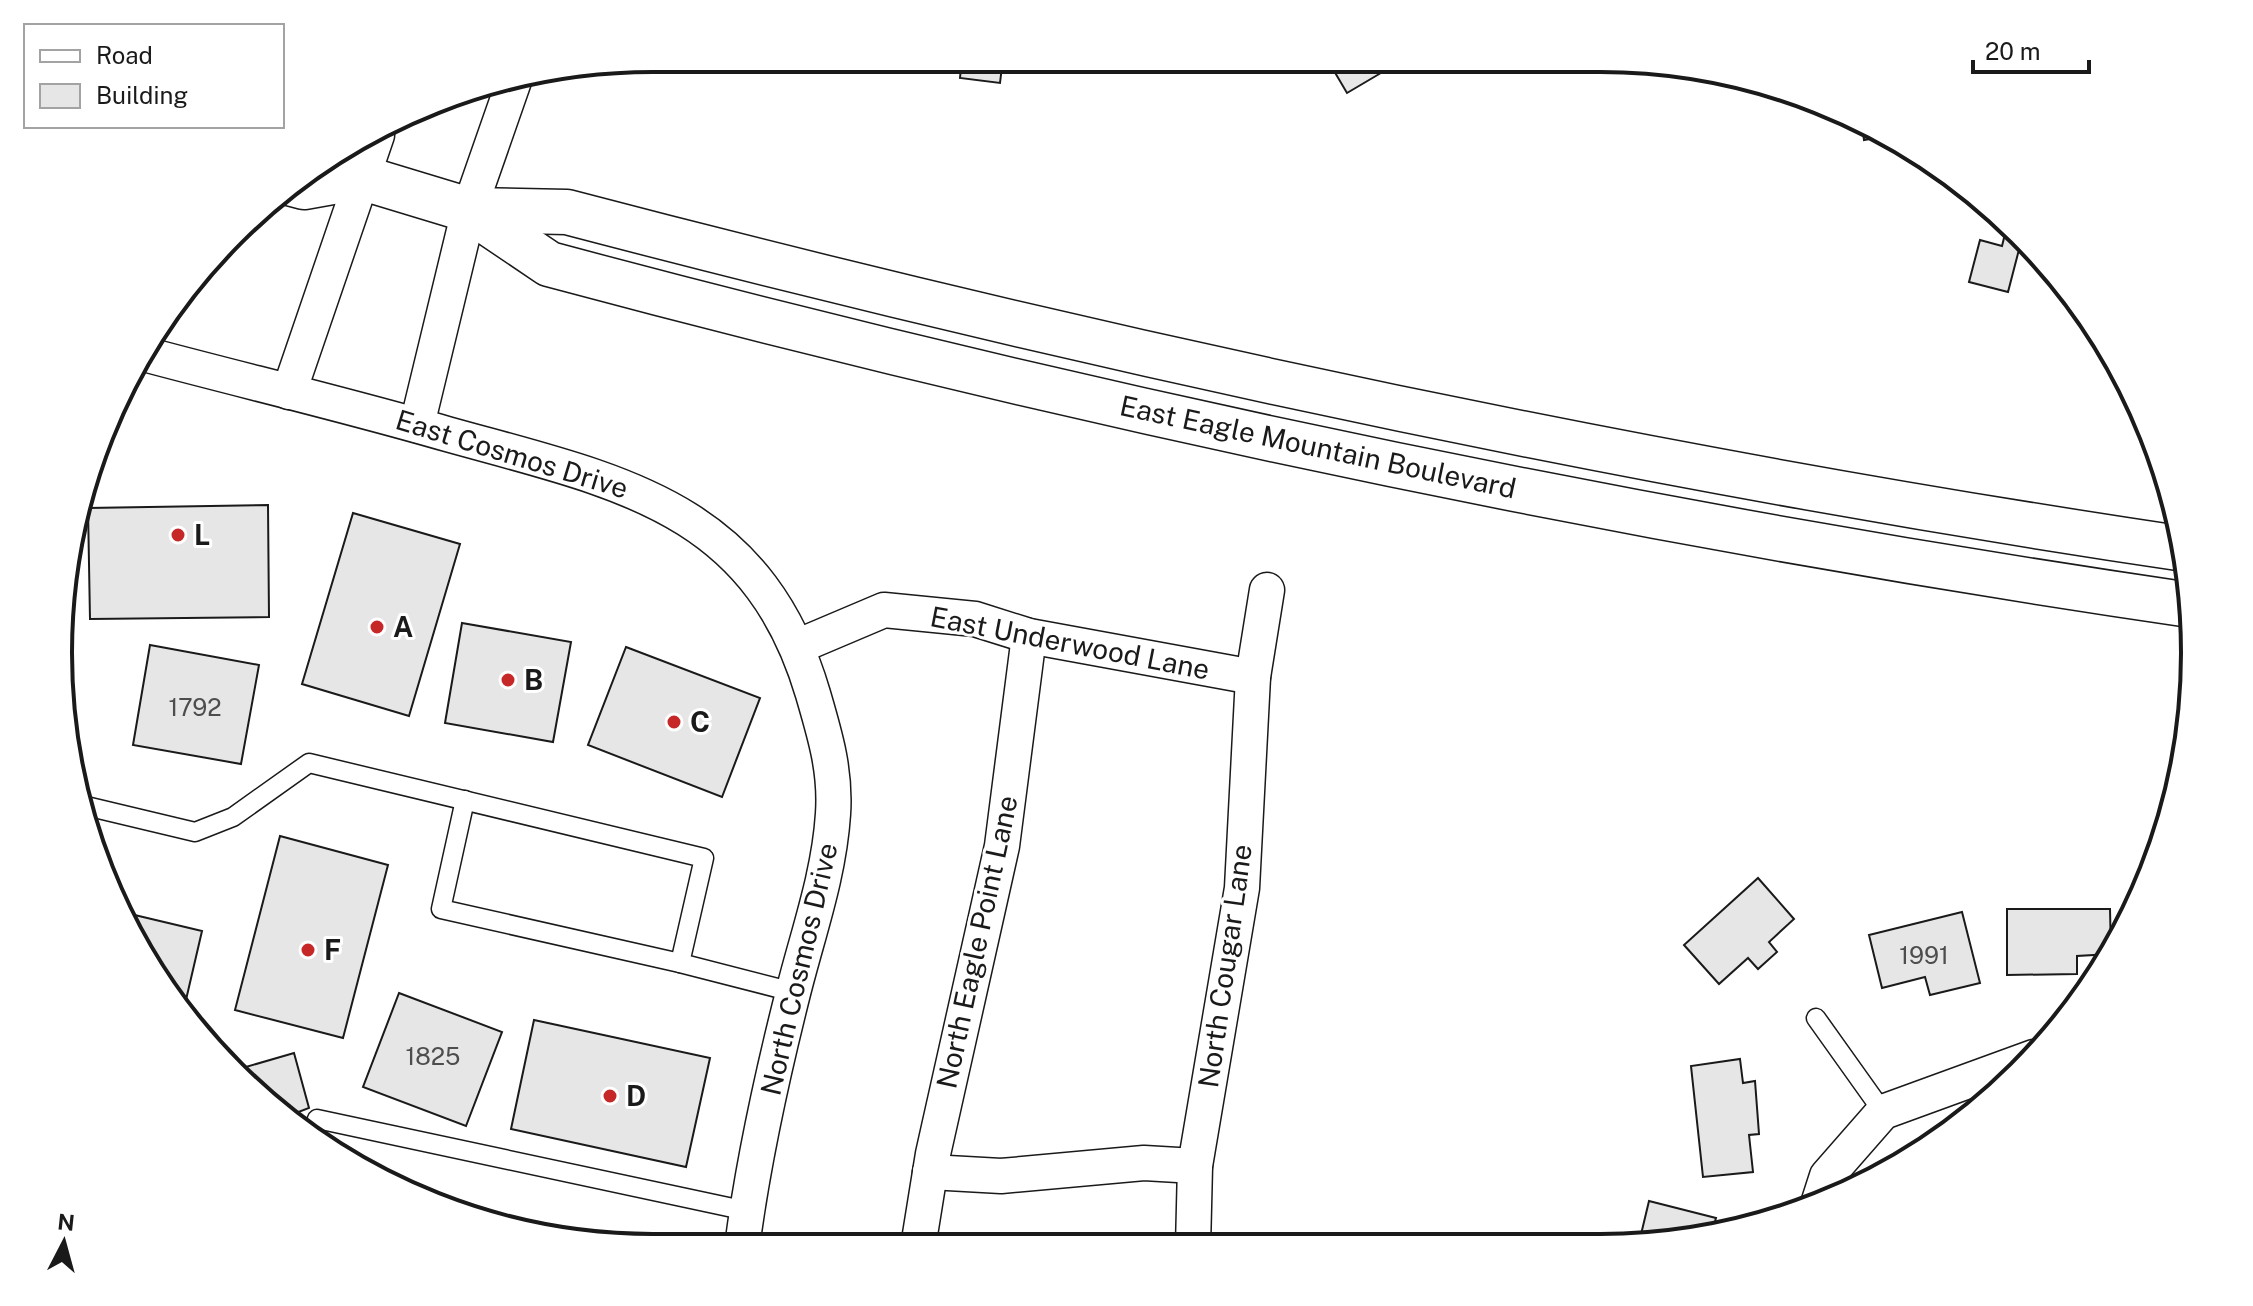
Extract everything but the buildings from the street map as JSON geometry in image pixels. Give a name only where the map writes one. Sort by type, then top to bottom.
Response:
[{"type":"street","points":[[417,425],[469,210],[511,90]]},
{"type":"street","points":[[289,392],[349,166],[365,149]]},
{"type":"street","name":"East Eagle Mountain Boulevard","points":[[310,184],[349,166],[469,210],[549,264],[1143,412],[1608,506],[2058,586],[2179,603]]},
{"type":"street","name":"East Eagle Mountain Boulevard","points":[[469,210],[567,212],[1160,359],[1626,453],[2171,547]]},
{"type":"street","name":"East Cosmos Drive","points":[[153,356],[352,407],[625,485],[675,512],[717,540],[753,575],[799,646]]},
{"type":"street","name":"North Cougar Lane","points":[[1193,1234],[1195,1166],[1242,888],[1253,677],[1267,590]]},
{"type":"street","name":"East Underwood Lane","points":[[799,646],[884,610],[975,619],[1029,636],[1253,677]]},
{"type":"street","name":"North Eagle Point Lane","points":[[920,1234],[930,1172],[1002,846],[1029,636]]},
{"type":"street","name":"North Cosmos Drive","points":[[744,1234],[793,992],[827,868],[833,812],[832,757],[799,646]]},
{"type":"street","points":[[1823,1190],[1827,1176],[1883,1112],[2009,1066]]},
{"type":"street","points":[[930,1172],[1001,1176],[1144,1163],[1195,1166]]},
{"type":"lane","points":[[93,808],[195,832],[233,817],[309,763],[704,858],[680,963]]},
{"type":"lane","points":[[465,800],[441,909],[793,992]]},
{"type":"lane","points":[[1816,1018],[1883,1112]]},
{"type":"lane","points":[[317,1119],[747,1211]]},
{"type":"place","name":"L","points":[[178,535]]},
{"type":"place","name":"A","points":[[377,627]]},
{"type":"place","name":"B","points":[[508,680]]},
{"type":"place","name":"C","points":[[674,722]]},
{"type":"place","name":"F","points":[[308,950]]},
{"type":"place","name":"D","points":[[610,1096]]}]
